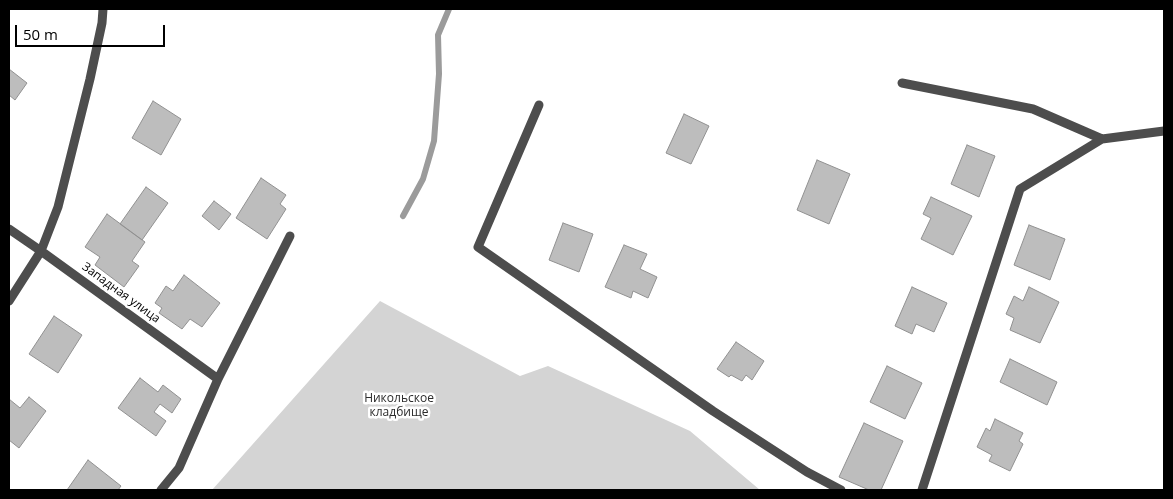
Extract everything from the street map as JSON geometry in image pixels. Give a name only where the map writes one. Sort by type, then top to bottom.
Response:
[{"type":"street","points":[[9,301],[41,251],[58,207],[90,79],[102,23],[102,9]]},
{"type":"street","points":[[902,83],[1033,109],[1102,139]]},
{"type":"street","points":[[539,105],[478,247],[713,411],[807,472],[841,490]]},
{"type":"street","points":[[922,490],[1020,189],[1102,139],[1164,131]]},
{"type":"street","name":"Западная улица","points":[[9,229],[218,379]]},
{"type":"street","points":[[161,490],[179,468],[218,379],[290,236]]},
{"type":"green space","name":"Никольское кладбище","points":[[380,301],[520,376],[548,366],[690,431],[760,490],[212,490]]},
{"type":"building","points":[[9,69],[27,83],[15,100],[9,95]]},
{"type":"building","points":[[153,101],[181,119],[161,155],[132,138]]},
{"type":"building","points":[[684,114],[709,126],[691,164],[666,153]]},
{"type":"building","points":[[967,145],[995,156],[979,197],[951,184]]},
{"type":"building","points":[[817,160],[850,174],[829,224],[797,210]]},
{"type":"building","points":[[261,178],[286,195],[280,204],[286,209],[267,239],[236,218]]},
{"type":"building","points":[[146,187],[168,203],[142,240],[120,224]]},
{"type":"building","points":[[931,197],[972,216],[953,255],[921,239],[931,218],[923,214]]},
{"type":"building","points":[[214,201],[231,214],[219,230],[202,216]]},
{"type":"building","points":[[107,214],[145,242],[132,261],[139,266],[124,287],[95,265],[100,257],[85,247]]},
{"type":"building","points":[[563,223],[593,234],[579,272],[549,260]]},
{"type":"building","points":[[1029,225],[1065,239],[1050,280],[1014,265]]},
{"type":"building","points":[[624,245],[647,254],[640,269],[657,277],[648,298],[633,291],[631,298],[605,287]]},
{"type":"building","points":[[184,275],[220,303],[202,327],[190,319],[182,329],[159,313],[162,308],[155,303],[166,286],[173,291]]},
{"type":"building","points":[[912,287],[947,303],[934,332],[916,324],[912,334],[895,326]]},
{"type":"building","points":[[1029,287],[1059,302],[1040,343],[1010,330],[1014,318],[1006,314],[1014,296],[1023,301]]},
{"type":"building","points":[[54,316],[82,335],[58,373],[29,354]]},
{"type":"building","points":[[736,342],[764,361],[752,380],[746,375],[742,381],[731,375],[729,377],[717,369]]},
{"type":"building","points":[[1010,359],[1057,382],[1047,405],[1000,382]]},
{"type":"building","points":[[887,366],[922,383],[905,419],[870,402]]},
{"type":"building","points":[[140,378],[158,392],[163,385],[181,399],[172,413],[160,404],[154,412],[166,421],[156,436],[118,408]]},
{"type":"building","points":[[29,397],[46,411],[19,448],[9,440],[9,399],[20,408]]},
{"type":"building","points":[[995,419],[1023,433],[1019,441],[1023,444],[1010,471],[989,461],[992,455],[977,447],[986,428],[990,431]]},
{"type":"building","points":[[864,423],[903,441],[881,490],[869,490],[839,477]]},
{"type":"building","points":[[88,460],[121,486],[118,490],[67,490]]},
{"type":"waterway","points":[[403,216],[423,179],[434,141],[439,74],[438,35],[449,9]]}]
